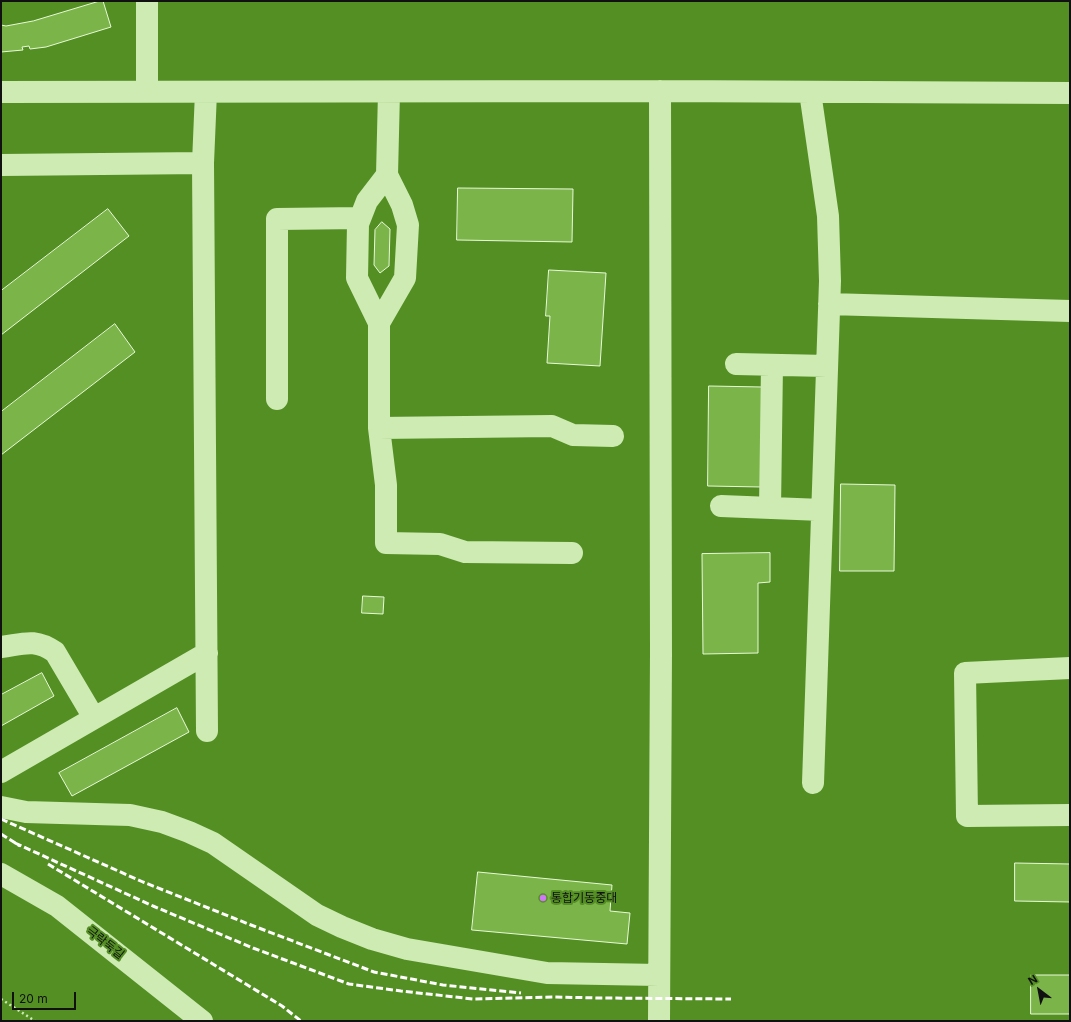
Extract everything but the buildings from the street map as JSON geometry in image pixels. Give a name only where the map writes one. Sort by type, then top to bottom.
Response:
[{"type":"street","points":[[147,1],[147,92]]},
{"type":"street","points":[[1,92],[660,91],[1070,93]]},
{"type":"street","points":[[660,91],[660,1021]]},
{"type":"street","points":[[206,92],[203,163],[207,731]]},
{"type":"street","points":[[379,323],[405,278],[408,225],[402,205],[387,175],[389,92]]},
{"type":"street","points":[[810,92],[828,216],[830,281],[813,782]]},
{"type":"street","points":[[1,165],[203,163]]},
{"type":"street","points":[[387,175],[367,201],[358,224],[357,278],[379,323],[379,428],[386,485],[386,543],[440,544],[465,552],[572,553]]},
{"type":"street","points":[[277,399],[277,219],[360,218]]},
{"type":"street","points":[[829,304],[1070,311]]},
{"type":"street","points":[[736,364],[827,366]]},
{"type":"street","points":[[770,508],[772,364]]},
{"type":"street","points":[[379,428],[552,426],[573,435],[613,436]]},
{"type":"street","points":[[721,506],[822,510]]},
{"type":"street","points":[[1,646],[33,642],[45,645],[55,652],[94,718]]},
{"type":"street","points":[[1,772],[207,653]]},
{"type":"street","points":[[1070,668],[965,673],[967,816],[1070,815]]},
{"type":"street","points":[[1,808],[26,812],[130,815],[162,822],[213,843],[311,911],[330,921],[372,939],[407,949],[547,972],[659,975]]},
{"type":"street","name":"극락둑길","points":[[1,874],[57,906],[202,1021]]},
{"type":"path","points":[[1,999],[35,1021]]},
{"type":"railway","points":[[1,819],[143,882],[374,972],[443,985],[521,993]]},
{"type":"railway","points":[[1,834],[20,846]]},
{"type":"railway","points":[[15,843],[153,906],[253,948],[349,984],[473,999],[554,997],[731,999]]},
{"type":"railway","points":[[48,864],[282,1006],[301,1021]]},
{"type":"place","name":"통합기동중대","points":[[543,898]]}]
